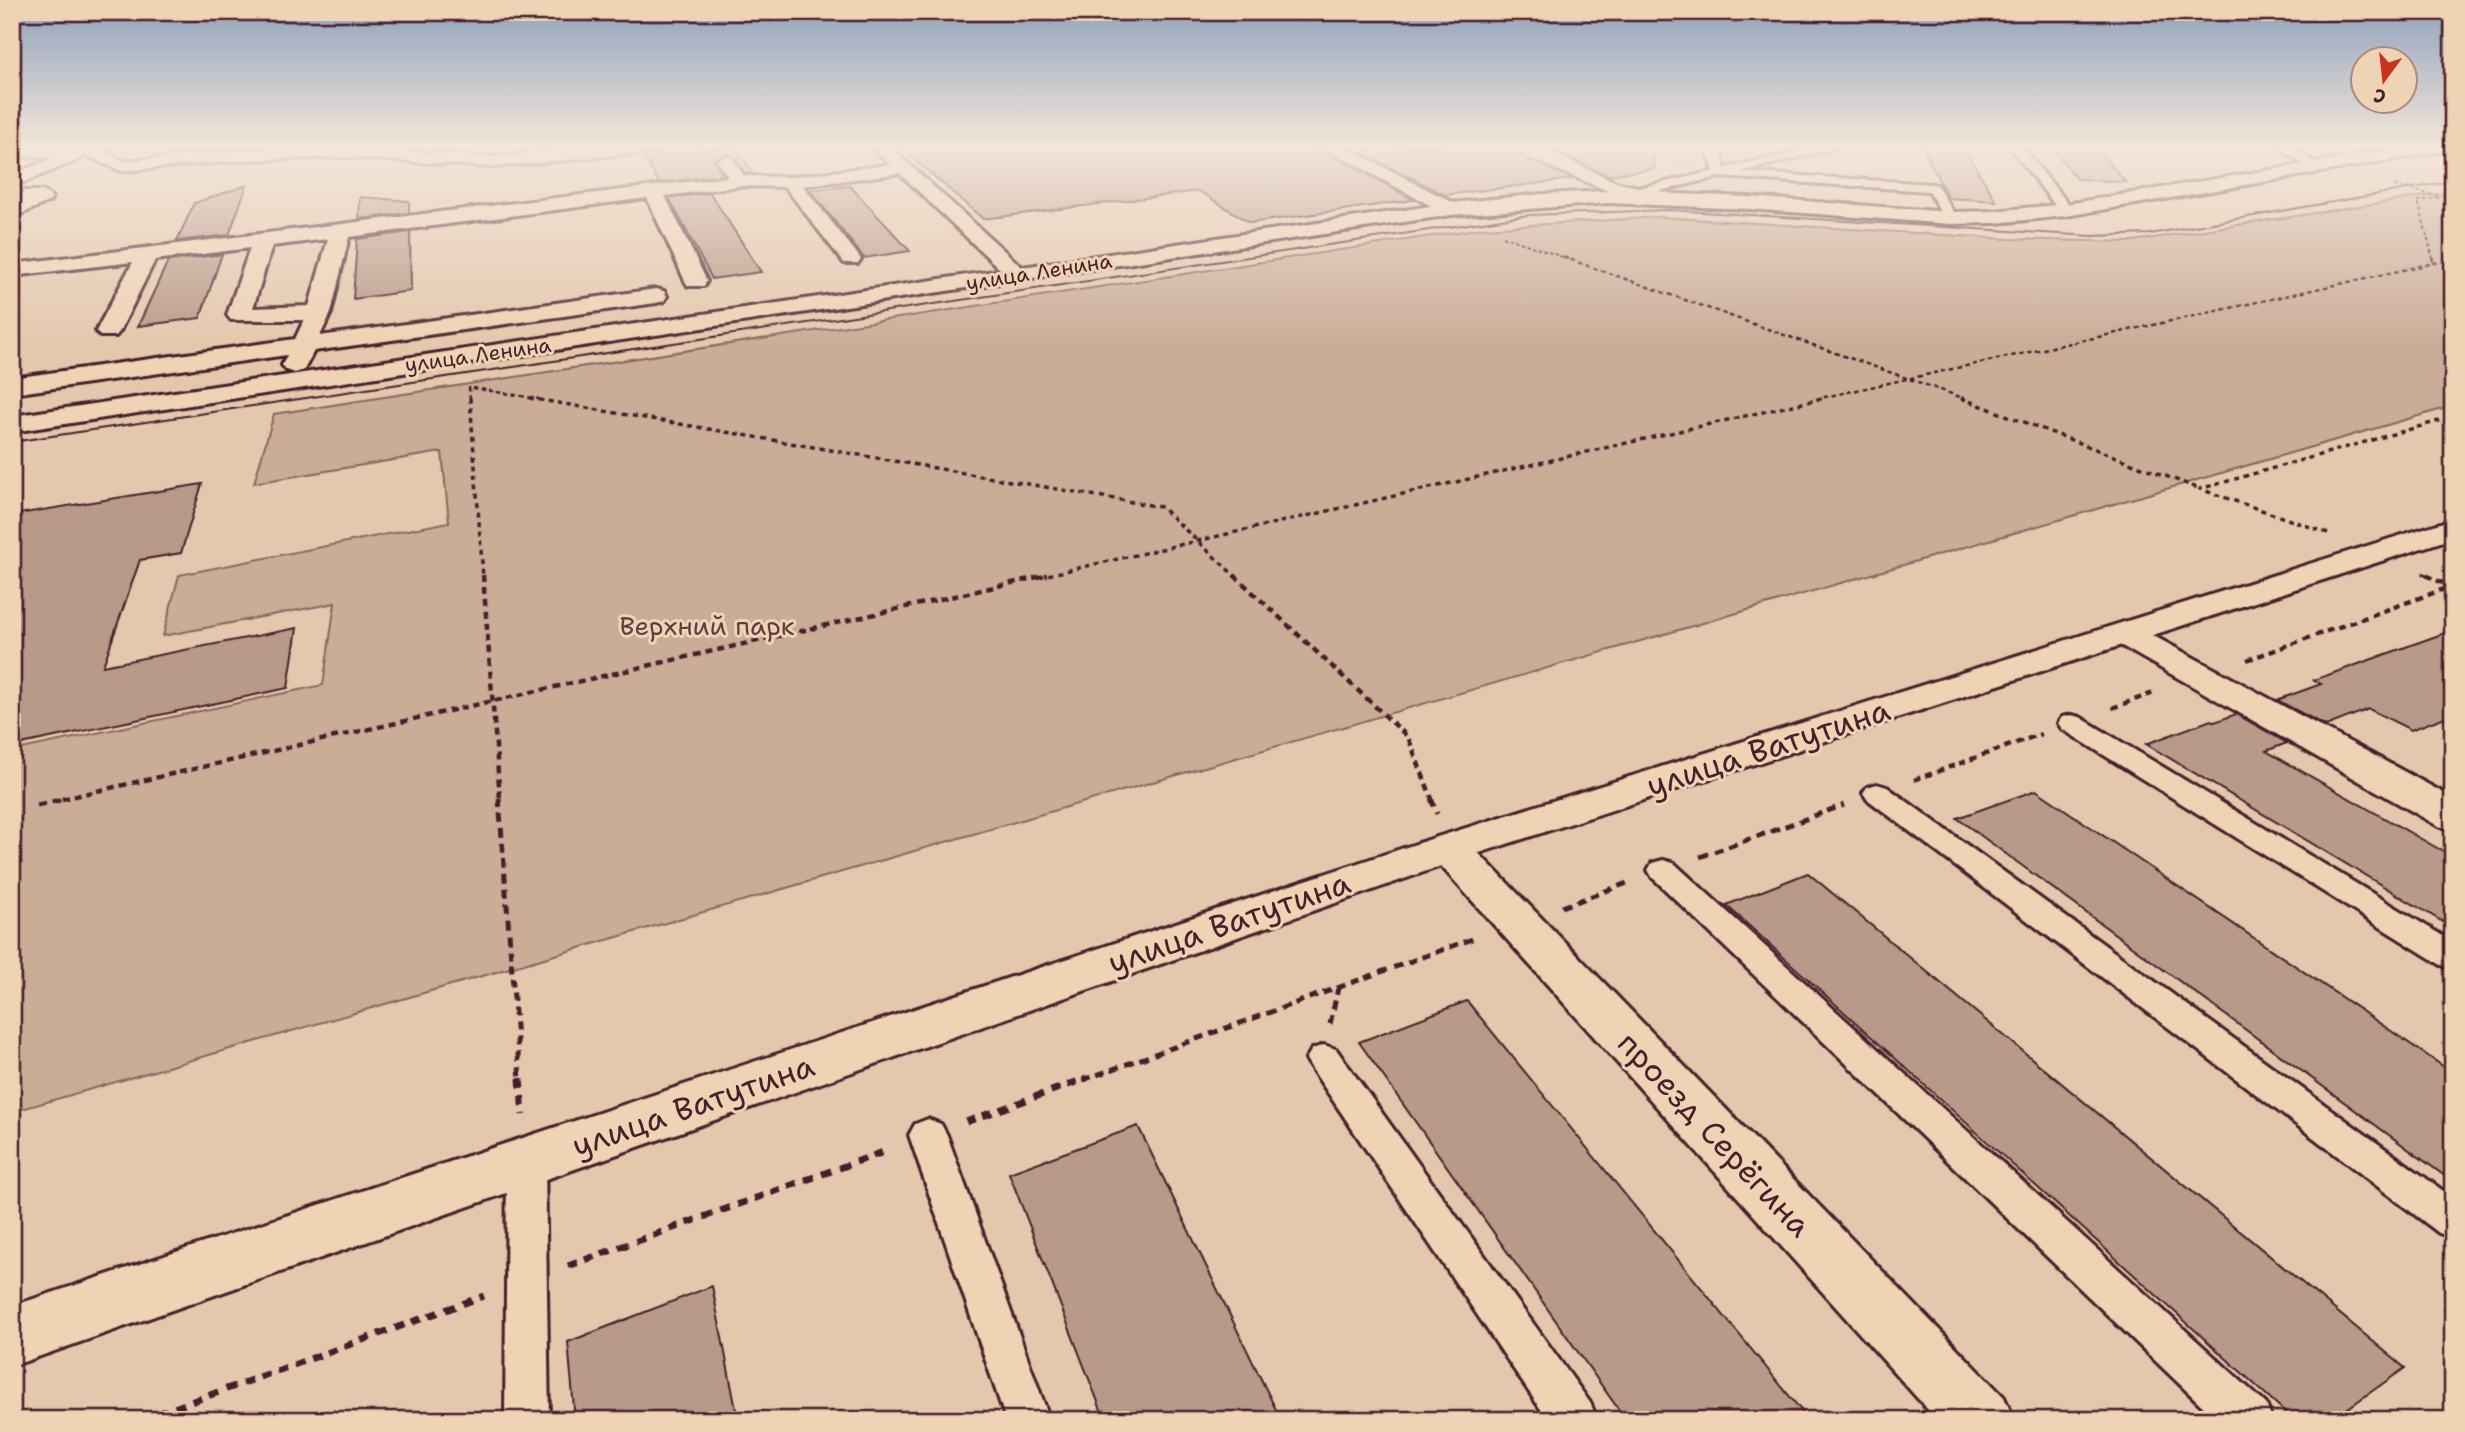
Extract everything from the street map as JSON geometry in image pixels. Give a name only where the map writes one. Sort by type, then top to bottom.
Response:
[{"type":"street","points":[[12,270],[494,213]]},
{"type":"street","points":[[663,213],[696,281]]},
{"type":"street","points":[[814,213],[850,259]]},
{"type":"street","points":[[950,213],[1019,275]]},
{"type":"street","name":"улица Ленина","points":[[12,425],[1426,213]]},
{"type":"street","name":"улица Ленина","points":[[1870,213],[1950,218],[2025,213]]},
{"type":"street","points":[[287,383],[319,313],[340,232]]},
{"type":"street","points":[[263,241],[239,315],[319,313]]},
{"type":"street","points":[[108,331],[147,255]]},
{"type":"street","points":[[12,386],[656,296]]},
{"type":"street","name":"улица Ватутина","points":[[12,1336],[1449,848],[2453,528]]},
{"type":"street","points":[[2125,634],[2453,816]]},
{"type":"street","name":"проезд Серёгина","points":[[1449,848],[1981,1420]]},
{"type":"lane","points":[[1947,213],[1950,218]]},
{"type":"lane","points":[[2071,723],[2453,957]]},
{"type":"lane","points":[[1877,793],[2453,1221]]},
{"type":"lane","points":[[1662,870],[2250,1420]]},
{"type":"lane","points":[[1324,1059],[1575,1420]]},
{"type":"lane","points":[[928,1135],[1028,1420]]},
{"type":"lane","points":[[526,1162],[527,1420]]},
{"type":"path","points":[[2421,213],[2434,263]]},
{"type":"path","points":[[1500,235],[1910,378],[2200,489],[2337,537]]},
{"type":"path","points":[[37,805],[1910,378],[2453,259]]},
{"type":"path","points":[[458,358],[469,387],[526,1162]]},
{"type":"path","points":[[469,387],[1161,507],[1408,737],[1449,848]]},
{"type":"path","points":[[2200,489],[2453,417]]},
{"type":"path","points":[[2415,570],[2451,586]]},
{"type":"path","points":[[141,1420],[2451,586]]},
{"type":"green space","name":"Верхний парк","points":[[2316,213],[2453,213],[2453,406],[12,1112],[12,751],[323,685],[335,603],[163,636],[179,575],[449,522],[442,452],[254,483],[274,414],[1483,228],[1659,217],[2009,239],[2127,242]]},
{"type":"building","points":[[190,213],[237,213],[229,235],[177,241]]},
{"type":"building","points":[[359,213],[409,213],[409,213],[359,219]]},
{"type":"building","points":[[677,213],[723,213],[761,272],[712,279]]},
{"type":"building","points":[[828,213],[875,213],[910,251],[864,258]]},
{"type":"building","points":[[976,213],[1031,213],[983,219]]},
{"type":"building","points":[[1234,213],[1323,213],[1250,223]]},
{"type":"building","points":[[410,232],[411,291],[353,299],[357,239]]},
{"type":"building","points":[[222,254],[200,318],[138,326],[168,261]]},
{"type":"building","points":[[202,484],[181,553],[140,560],[103,666],[297,628],[288,688],[12,746],[12,515]]},
{"type":"building","points":[[2453,630],[2453,714],[2411,730],[2369,709],[2326,726],[2277,700],[2321,684],[2314,680]]},
{"type":"building","points":[[2236,714],[2287,743],[2266,751],[2453,857],[2453,928],[2146,744],[2211,720],[2215,722]]},
{"type":"building","points":[[2036,790],[2453,1073],[2453,1182],[1957,818]]},
{"type":"building","points":[[1808,873],[2405,1368],[2331,1420],[2294,1420],[1726,905]]},
{"type":"building","points":[[1467,1001],[1809,1420],[1626,1420],[1359,1042]]},
{"type":"building","points":[[1138,1126],[1281,1420],[1105,1420],[1009,1173]]},
{"type":"building","points":[[712,1286],[738,1420],[575,1420],[568,1342]]},
{"type":"tram line","points":[[12,442],[1529,215],[1590,213]]},
{"type":"tram line","points":[[1715,213],[2092,236],[2150,234],[2271,213]]}]
